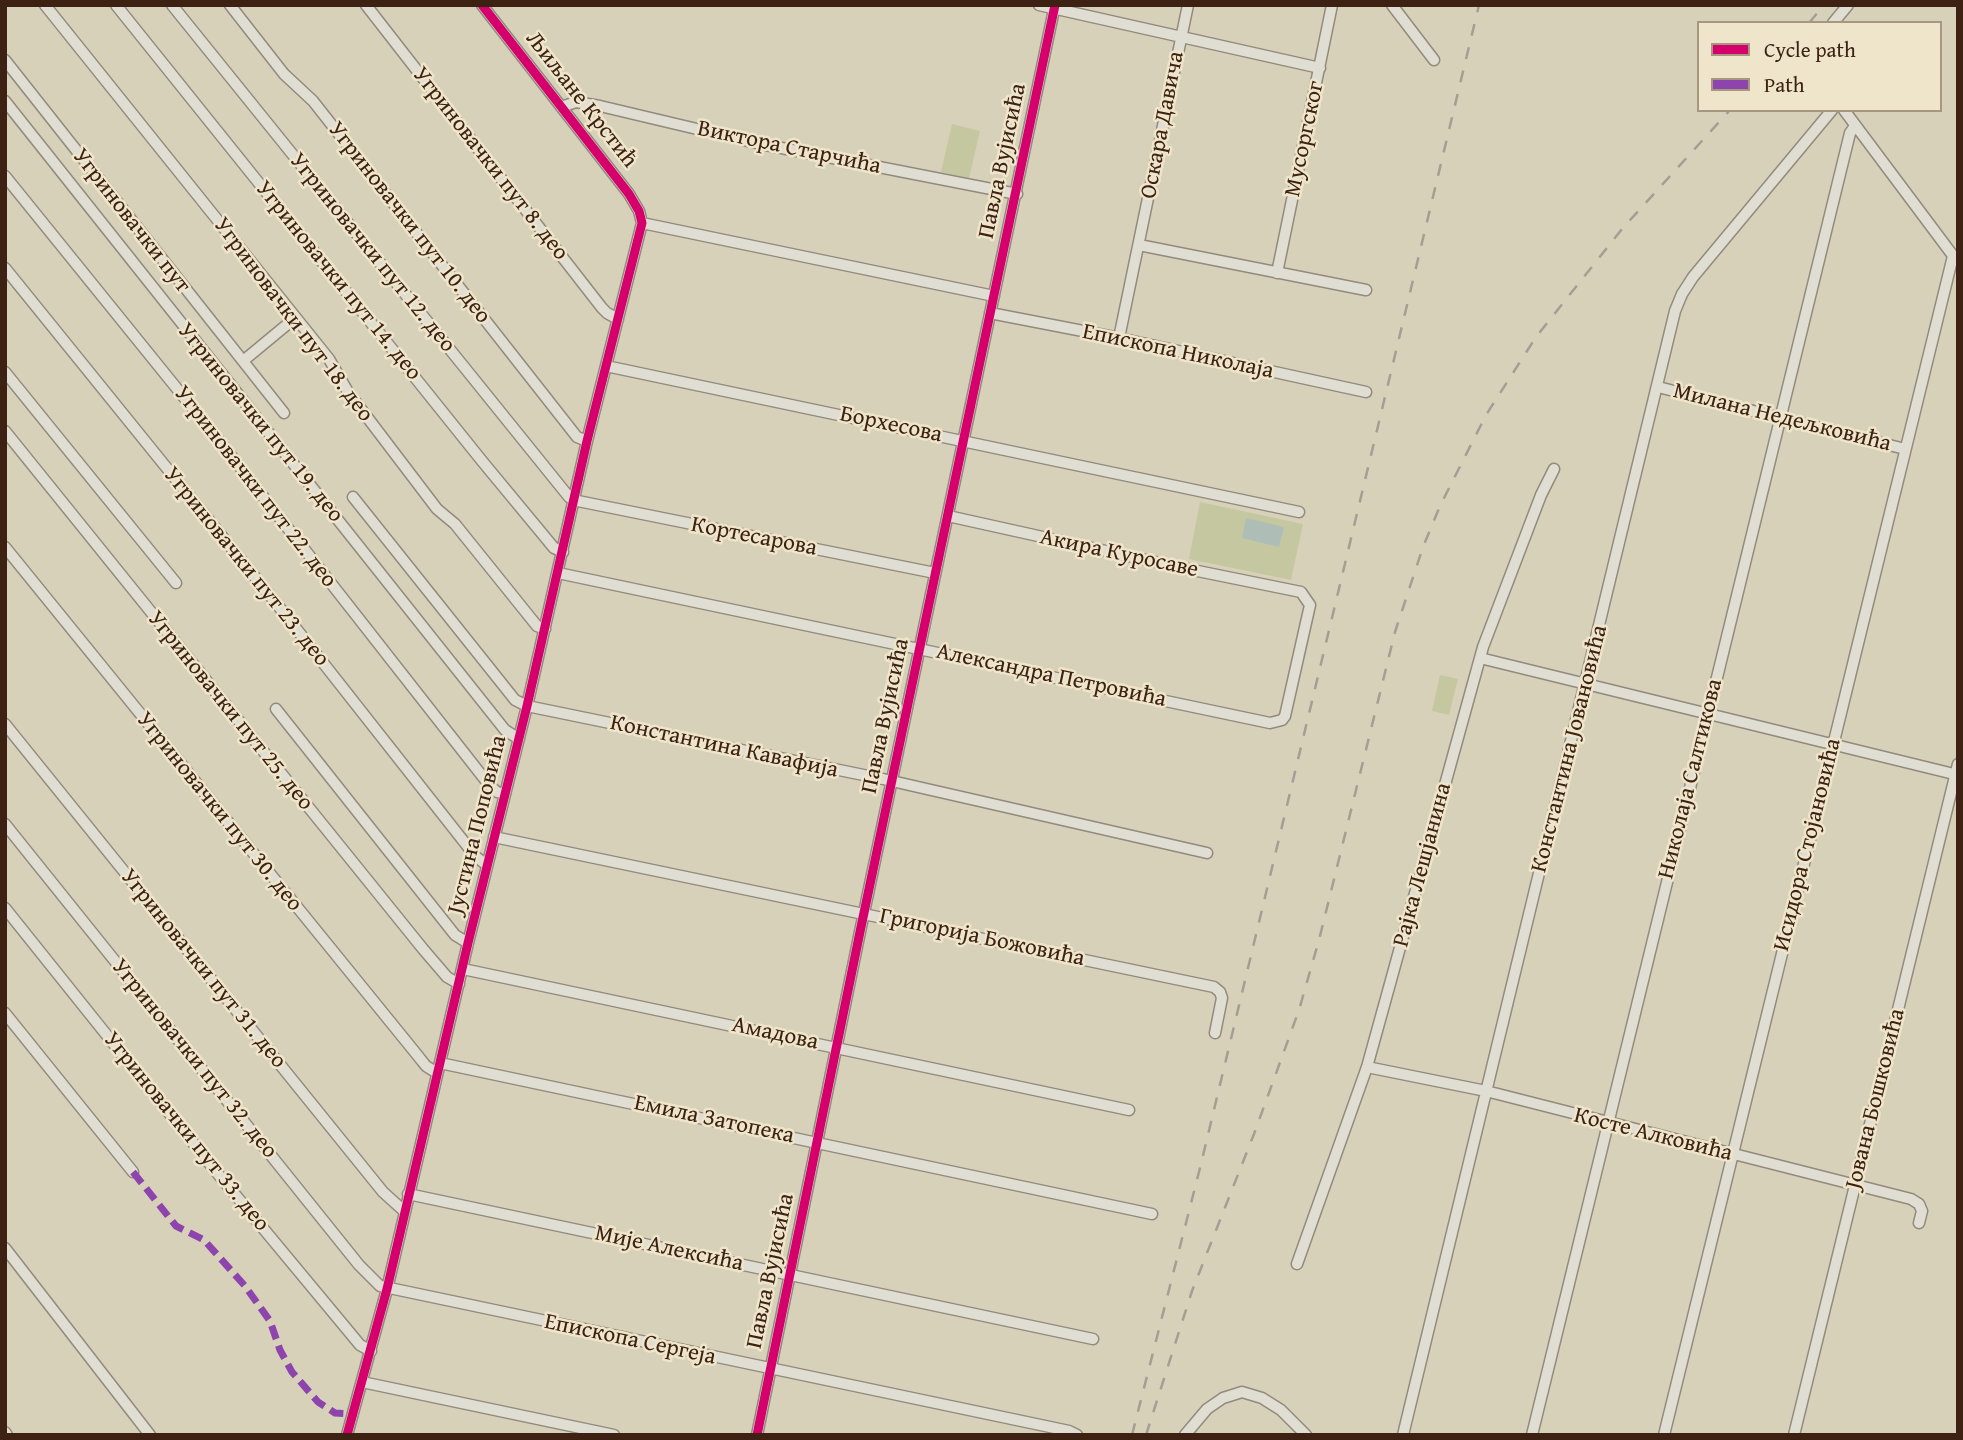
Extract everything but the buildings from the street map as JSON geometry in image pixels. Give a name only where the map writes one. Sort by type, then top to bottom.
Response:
[{"type":"street","name":"Угриновачки пут 18. део","points":[[45,5],[334,366],[348,392],[437,509],[455,524],[537,625],[545,629]]},
{"type":"street","name":"Угриновачки пут 14. део","points":[[116,5],[482,461],[554,548],[563,552]]},
{"type":"street","name":"Угриновачки пут 12. део","points":[[172,5],[555,482],[573,500]]},
{"type":"street","name":"Угриновачки пут 10. део","points":[[230,5],[284,74],[313,101],[577,437],[587,441]]},
{"type":"street","name":"Угриновачки пут 8. део","points":[[366,5],[602,308],[618,319]]},
{"type":"street","name":"Љиљане Крстић","points":[[482,5],[629,194],[639,211],[642,223]]},
{"type":"street","points":[[1039,5],[1320,68]]},
{"type":"street","name":"Оскара Давича","points":[[1119,338],[1188,5]]},
{"type":"street","name":"Мусоргског","points":[[1277,273],[1332,5]]},
{"type":"street","points":[[1392,5],[1434,60]]},
{"type":"street","points":[[1835,21],[1848,5]]},
{"type":"street","name":"Павла Вујисића","points":[[757,1435],[1055,8]]},
{"type":"street","name":"Угриновачки пут","points":[[5,61],[284,413]]},
{"type":"street","name":"Угриновачки пут 19. део","points":[[5,101],[505,730],[519,739]]},
{"type":"street","name":"Виктора Старчића","points":[[561,107],[572,102],[600,106],[756,143],[1017,194]]},
{"type":"street","name":"Константина Јовановића","points":[[1403,1435],[1675,311],[1686,287],[1830,112]]},
{"type":"street","points":[[1845,112],[1955,259]]},
{"type":"street","name":"Николаја Салтикова","points":[[1532,1435],[1850,133],[1855,125]]},
{"type":"street","name":"Угриновачки пут 22. део","points":[[5,176],[225,448],[485,780],[494,790],[505,794]]},
{"type":"street","points":[[642,223],[994,296]]},
{"type":"street","name":"Јустина Поповића","points":[[347,1435],[387,1289],[527,706],[587,441],[642,223]]},
{"type":"street","points":[[1139,245],[1366,290]]},
{"type":"street","name":"Исидора Стојановића","points":[[1664,1435],[1905,449],[1955,259]]},
{"type":"street","name":"Угриновачки пут 23. део","points":[[5,268],[276,603],[476,857],[487,865]]},
{"type":"street","name":"Епископа Николаја","points":[[990,313],[1366,392]]},
{"type":"street","points":[[243,361],[295,318]]},
{"type":"street","name":"Борхесова","points":[[606,366],[964,439],[1299,512]]},
{"type":"street","points":[[5,372],[176,583]]},
{"type":"street","name":"Милана Недељковића","points":[[1658,387],[1905,449]]},
{"type":"street","name":"Угриновачки пут 25. део","points":[[5,431],[423,950],[447,977],[459,984]]},
{"type":"street","name":"Рајка Лешјанина","points":[[1297,1264],[1367,1067],[1480,658],[1541,495],[1554,469]]},
{"type":"street","points":[[353,497],[515,699],[527,706]]},
{"type":"street","name":"Кортесарова","points":[[573,500],[935,573]]},
{"type":"street","name":"Акира Куросаве","points":[[948,516],[1301,592],[1310,605],[1287,709],[1282,720],[1255,720]]},
{"type":"street","name":"Угриновачки пут 30. део","points":[[5,547],[426,1066],[439,1068]]},
{"type":"street","name":"Александра Петровића","points":[[558,573],[1255,720]]},
{"type":"street","points":[[1480,658],[1956,775]]},
{"type":"street","name":"Константина Кавафија","points":[[527,706],[893,781],[1207,853]]},
{"type":"street","points":[[276,709],[455,935],[468,943]]},
{"type":"street","name":"Угриновачки пут 31. део","points":[[5,724],[383,1192],[404,1211]]},
{"type":"street","name":"Јована Бошковића","points":[[1794,1435],[1958,764]]},
{"type":"street","name":"Угриновачки пут 32. део","points":[[5,824],[359,1265],[374,1281],[387,1289]]},
{"type":"street","name":"Григорија Божовића","points":[[495,837],[1214,987],[1222,998],[1215,1033]]},
{"type":"street","name":"Угриновачки пут 33. део","points":[[5,908],[236,1195],[363,1349],[371,1352]]},
{"type":"street","name":"Амадова","points":[[463,969],[1129,1110]]},
{"type":"street","points":[[5,1013],[133,1172]]},
{"type":"street","name":"Косте Алковића","points":[[1367,1067],[1486,1091],[1607,1124],[1855,1184],[1917,1202],[1922,1210],[1919,1223]]},
{"type":"street","name":"Емила Затопека","points":[[439,1068],[817,1142],[1152,1214]]},
{"type":"street","name":"Мије Алексића","points":[[408,1194],[1093,1339]]},
{"type":"street","points":[[5,1248],[150,1435]]},
{"type":"street","name":"Епископа Сергеја","points":[[387,1289],[1069,1431],[1076,1435]]},
{"type":"street","points":[[362,1382],[614,1435]]},
{"type":"street","points":[[1188,1434],[1198,1418],[1213,1404],[1241,1392],[1262,1398],[1281,1410],[1306,1435]]},
{"type":"green space","points":[[952,124],[980,131],[969,178],[941,172]]},
{"type":"green space","points":[[1200,502],[1303,524],[1291,580],[1189,559]]},
{"type":"green space","points":[[1440,675],[1458,679],[1449,715],[1432,711]]},
{"type":"shaded area","points":[[1246,518],[1284,527],[1279,547],[1242,538]]},
{"type":"railway","points":[[1132,1435],[1200,1168],[1479,5]]},
{"type":"railway","points":[[1811,21],[1824,5]]},
{"type":"railway","points":[[1146,1435],[1192,1291],[1299,1010],[1319,940],[1395,632],[1423,547],[1440,506],[1486,415],[1536,337],[1622,229],[1728,112]]},
{"type":"marked path","points":[[133,1172],[176,1226],[204,1240],[245,1286],[270,1321],[280,1350],[292,1372],[318,1402],[335,1413],[353,1414]]},
{"type":"cycle path","points":[[347,1435],[387,1289],[527,706],[587,441],[642,223],[639,211],[629,194],[482,5]]},
{"type":"cycle path","points":[[757,1435],[1055,5]]}]
